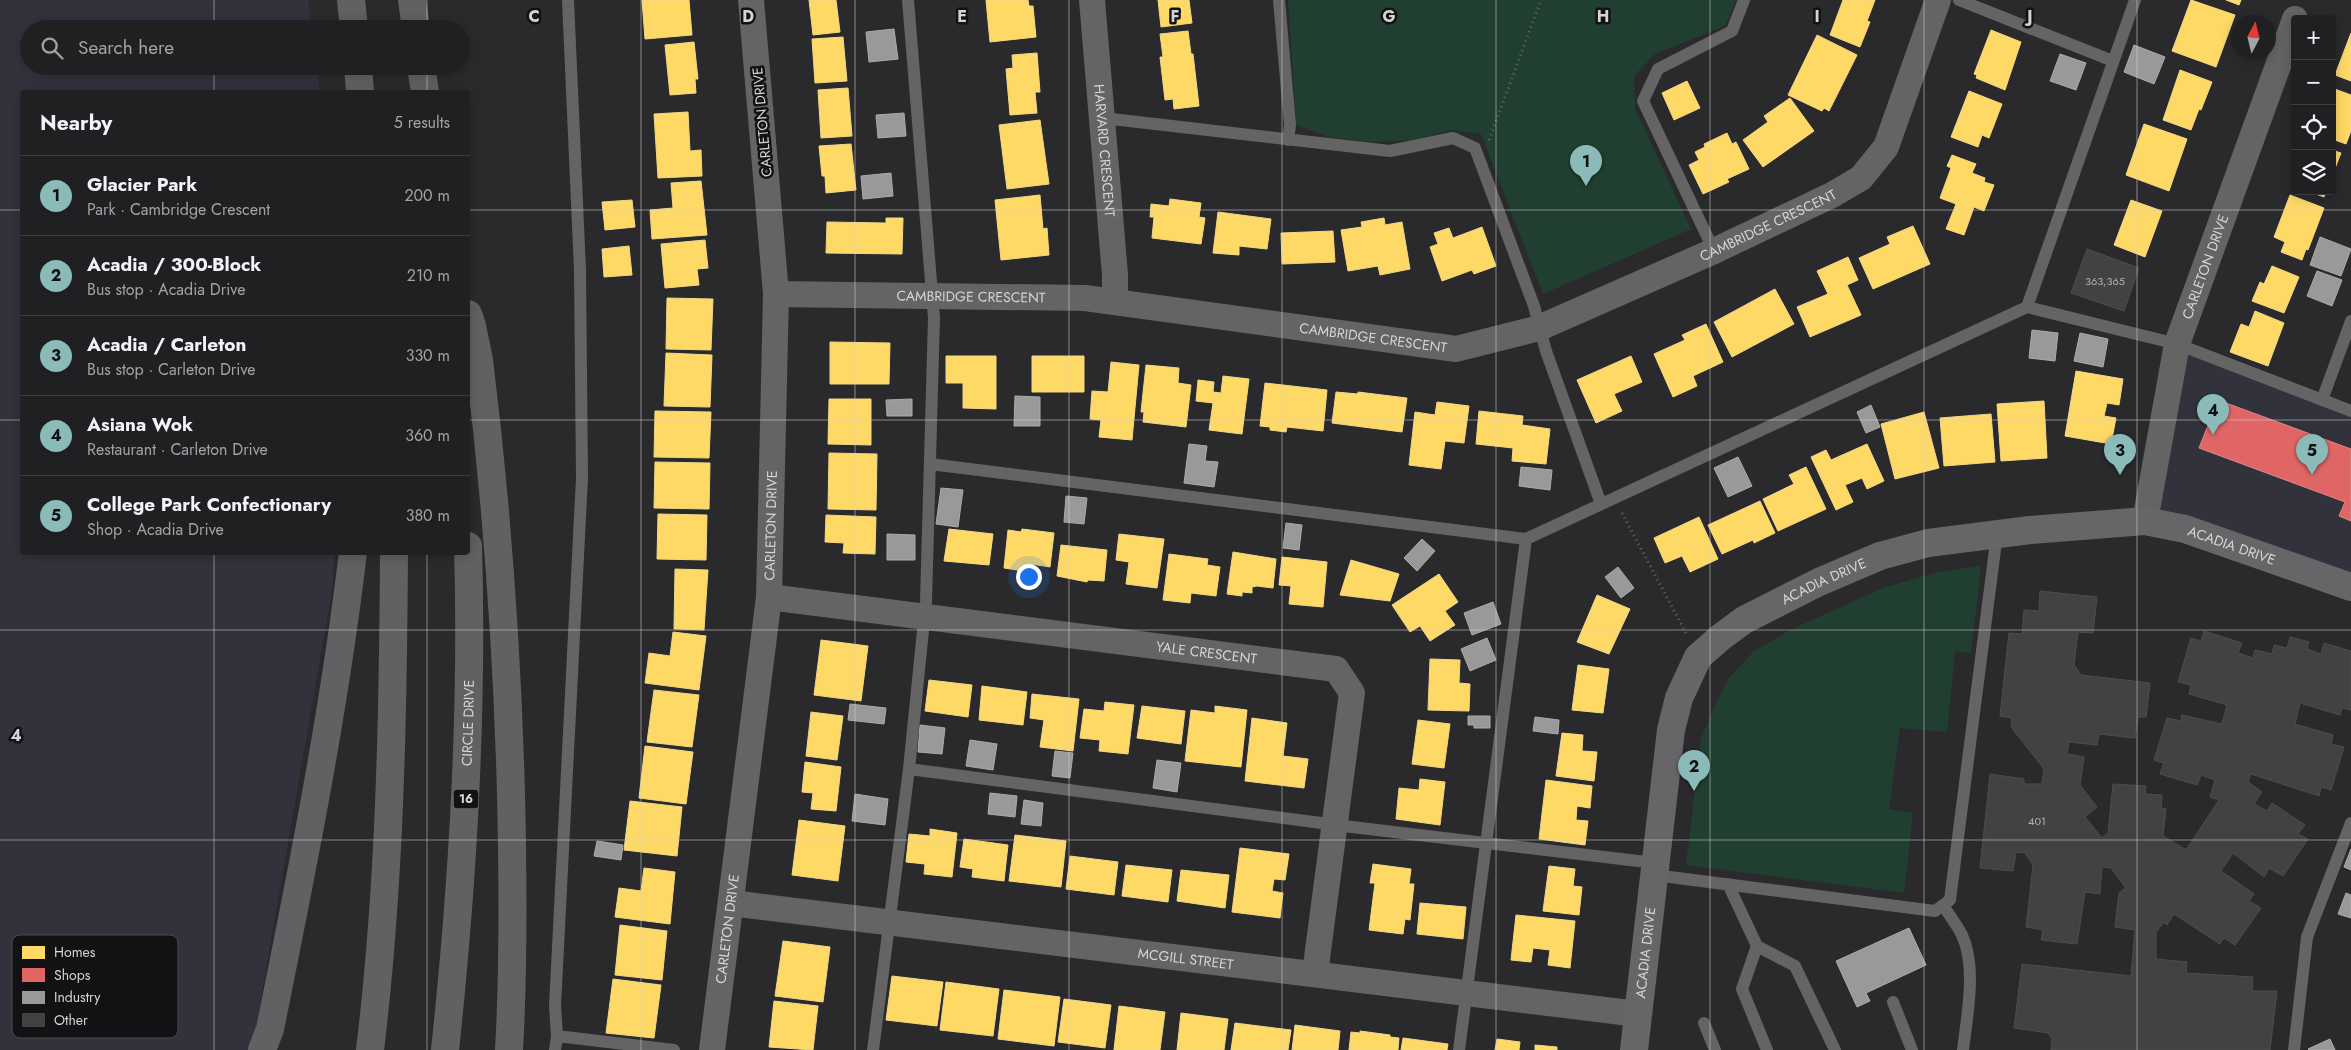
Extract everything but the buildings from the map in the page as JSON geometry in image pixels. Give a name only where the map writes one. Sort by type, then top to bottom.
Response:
[{"type":"highway","points":[[351,0],[353,20]]},
{"type":"highway","points":[[412,0],[415,20]]},
{"type":"highway","points":[[359,75],[360,90]]},
{"type":"highway","points":[[422,75],[425,90]]},
{"type":"highway","points":[[470,320],[479,360],[503,595],[514,904],[509,1050]]},
{"type":"highway","points":[[268,1043],[314,812],[337,672],[353,555]]},
{"type":"highway","points":[[370,1050],[381,935],[391,779],[394,555]]},
{"type":"highway","name":"CIRCLE DRIVE","points":[[445,1050],[457,931],[467,785],[469,685],[468,555]]},
{"type":"street","name":"CARLETON DRIVE","points":[[712,1050],[769,598],[776,294],[751,0]]},
{"type":"street","name":"HARVARD CRESCENT","points":[[1092,0],[1116,275],[1115,301]]},
{"type":"street","name":"CAMBRIDGE CRESCENT","points":[[776,294],[933,298],[1085,298],[1456,348],[1539,328],[1714,251],[1832,195],[1861,178],[1886,147],[1938,0]]},
{"type":"street","name":"CARLETON DRIVE","points":[[2296,15],[2302,0]]},
{"type":"street","name":"CARLETON DRIVE","points":[[2145,522],[2177,344],[2291,30]]},
{"type":"street","name":"ACADIA DRIVE","points":[[1634,1050],[1671,730],[1678,698],[1698,658],[1744,620],[1819,582],[1880,556],[1928,542],[1997,534],[2145,522],[2186,529],[2351,587]]},
{"type":"street","name":"YALE CRESCENT","points":[[769,598],[1336,669],[1352,693],[1315,973]]},
{"type":"street","name":"MCGILL STREET","points":[[731,903],[1638,1014]]},
{"type":"lane","points":[[555,1050],[557,1036],[555,1006],[582,478],[580,270],[568,0]]},
{"type":"lane","points":[[873,1050],[926,618],[933,298],[908,0]]},
{"type":"lane","points":[[1279,0],[1290,124],[1288,140]]},
{"type":"lane","points":[[1714,251],[1643,101],[1658,69],[1732,31],[1744,0]]},
{"type":"lane","points":[[1959,0],[2113,61]]},
{"type":"lane","points":[[2027,307],[2135,0]]},
{"type":"lane","points":[[1103,118],[1390,151],[1453,138],[1475,148],[1534,306],[1539,328],[1600,504]]},
{"type":"lane","points":[[930,464],[1526,539],[2027,307],[2177,344],[2351,411]]},
{"type":"lane","points":[[2322,400],[2351,321]]},
{"type":"lane","points":[[908,770],[1334,825],[1485,842],[1655,869],[1728,884],[1935,911],[1950,900],[1997,534]]},
{"type":"lane","points":[[1459,1050],[1526,539]]},
{"type":"lane","points":[[2294,1050],[2307,938],[2351,823]]},
{"type":"lane","points":[[1728,884],[1757,946],[1795,966],[1835,1050]]},
{"type":"lane","points":[[1943,905],[1962,936],[1970,970],[1969,1002],[1963,1050]]},
{"type":"lane","points":[[1757,946],[1742,989],[1767,1050]]},
{"type":"lane","points":[[1893,1002],[1912,1050]]},
{"type":"lane","points":[[1704,1023],[1715,1050]]},
{"type":"lane","points":[[557,1036],[674,1050]]},
{"type":"path","points":[[1488,143],[1541,0]]},
{"type":"shaded area","points":[[0,0],[308,0],[311,20],[20,20],[20,75],[318,75],[320,90],[20,90],[20,555],[335,555],[332,590],[252,1050],[0,1050]]},
{"type":"shaded area","points":[[2177,344],[2351,411],[2351,587],[2145,521]]},
{"type":"green space","points":[[1288,0],[1736,0],[1725,26],[1655,54],[1634,76],[1635,108],[1691,229],[1543,294],[1481,134],[1451,130],[1414,140],[1370,142],[1329,137],[1296,125]]},
{"type":"green space","points":[[1981,566],[1971,653],[1955,651],[1947,732],[1900,728],[1889,809],[1913,813],[1904,893],[1686,865],[1701,739],[1728,679],[1753,652],[1790,630],[1883,588],[1938,572]]},
{"type":"place","name":"Glacier Park","points":[[1586,186]]},
{"type":"place","name":"Asiana Wok","points":[[2213,435]]},
{"type":"place","name":"Acadia / Carleton","points":[[2120,475]]},
{"type":"place","name":"College Park Confectionary","points":[[2312,475]]},
{"type":"place","name":"Acadia / 300-Block","points":[[1694,791]]}]
